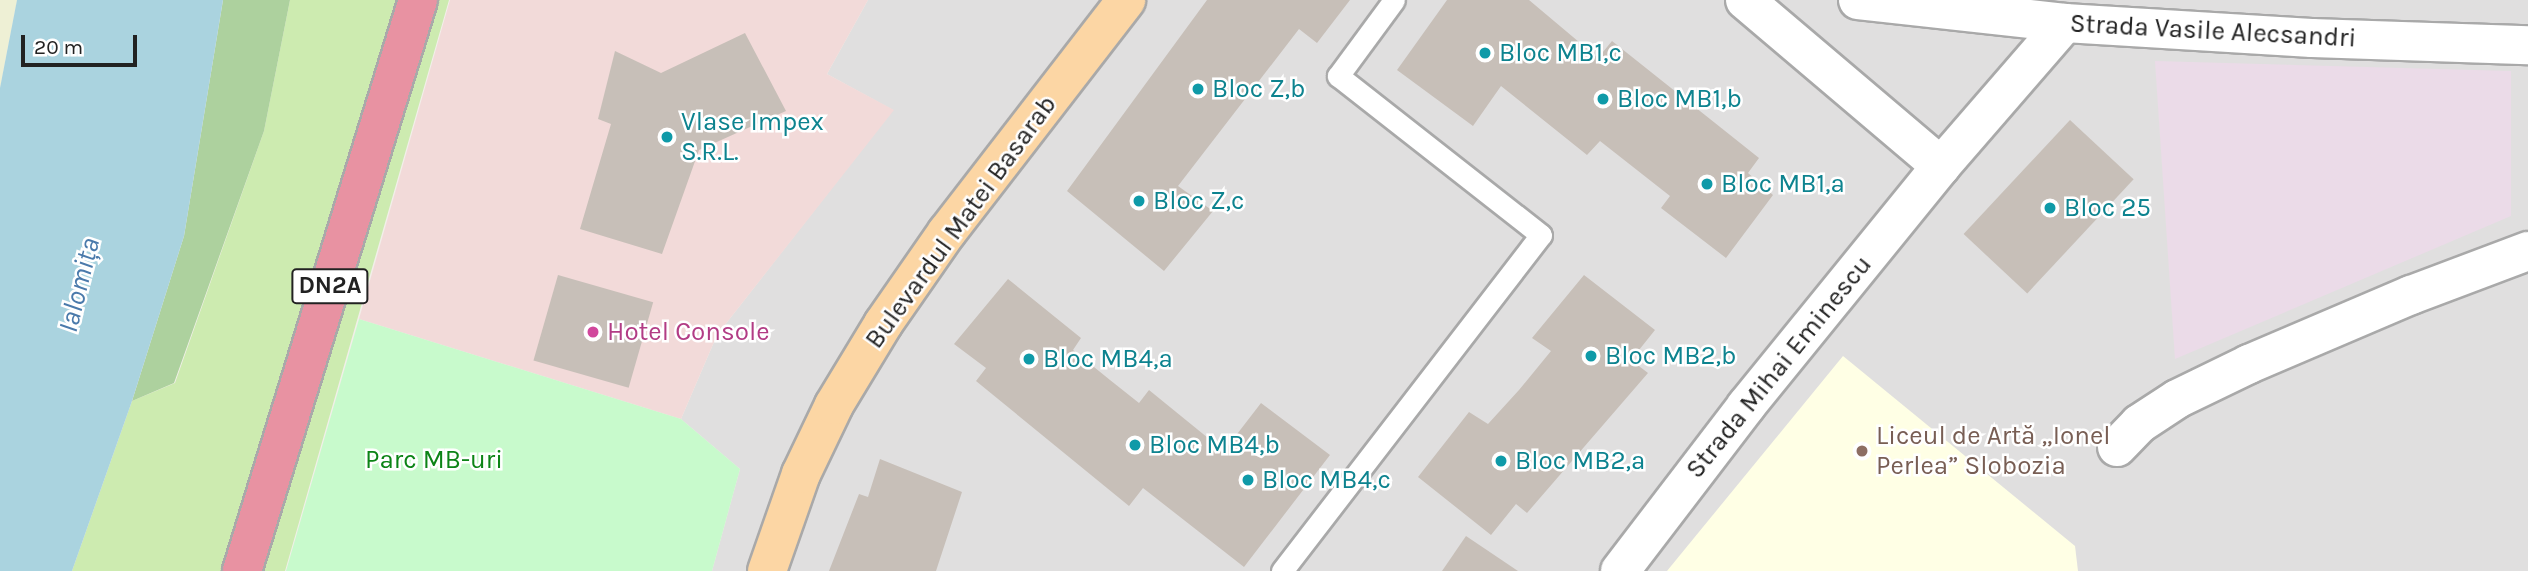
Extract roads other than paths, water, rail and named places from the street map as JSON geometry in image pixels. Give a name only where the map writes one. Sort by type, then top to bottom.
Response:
[{"type":"highway","name":"DN2A","points":[[242,571],[418,0]]},
{"type":"main road","name":"Bulevardul Matei Basarab","points":[[767,571],[801,474],[834,405],[883,324],[947,233],[1126,0]]},
{"type":"street","points":[[1745,0],[1941,166]]},
{"type":"street","name":"Strada Vasile Alecsandri","points":[[1857,0],[2065,23],[2312,38],[2528,45]]},
{"type":"street","name":"Strada Mihai Eminescu","points":[[1620,571],[1738,416],[1941,166],[2065,23]]},
{"type":"street","points":[[2117,447],[2139,424],[2177,399],[2249,364],[2411,295],[2528,251]]},
{"type":"lane","points":[[1282,571],[1541,235],[1338,76],[1394,0]]},
{"type":"water","name":"Ialomița","points":[[17,0],[223,0],[184,236],[132,401],[72,571],[0,571],[0,88]]},
{"type":"place","name":"Bloc MB1,c","points":[[1485,53]]},
{"type":"place","name":"Bloc Z,b","points":[[1198,89]]},
{"type":"place","name":"Bloc MB1,b","points":[[1603,99]]},
{"type":"place","name":"Vlase Impex S.R.L.","points":[[667,137]]},
{"type":"place","name":"Bloc MB1,a","points":[[1707,184]]},
{"type":"place","name":"Bloc Z,c","points":[[1139,201]]},
{"type":"place","name":"Bloc 25","points":[[2050,208]]},
{"type":"place","name":"Hotel Console","points":[[593,332]]},
{"type":"place","name":"Bloc MB2,b","points":[[1591,356]]},
{"type":"place","name":"Bloc MB4,a","points":[[1029,359]]},
{"type":"place","name":"Bloc MB4,b","points":[[1135,445]]},
{"type":"place","name":"Liceul de Artă „Ionel Perlea” Slobozia","points":[[1862,451]]},
{"type":"place","name":"Bloc MB2,a","points":[[1501,461]]},
{"type":"place","name":"Bloc MB4,c","points":[[1248,480]]},
{"type":"park label","name":"Parc MB-uri","points":[[434,460]]}]
